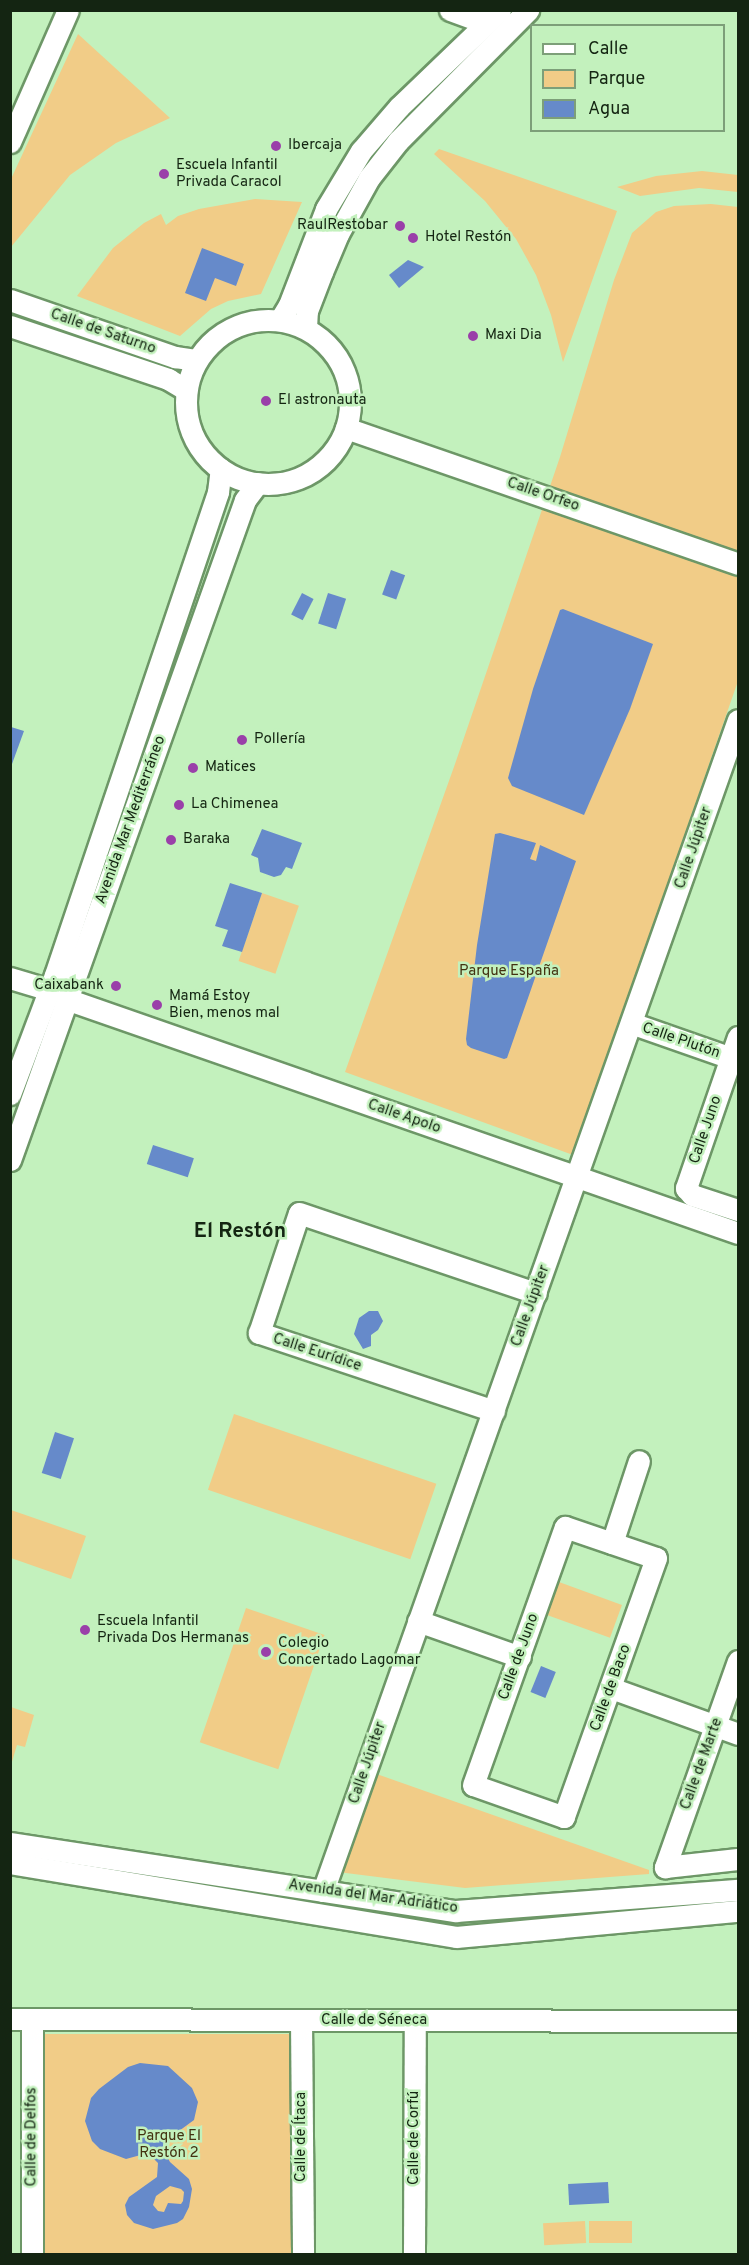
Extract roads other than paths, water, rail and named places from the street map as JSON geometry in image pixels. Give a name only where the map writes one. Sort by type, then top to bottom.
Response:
[{"type":"street","points":[[10,142],[68,10]]},
{"type":"street","points":[[450,10],[493,17]]},
{"type":"street","points":[[306,328],[307,311],[322,272],[338,234],[369,178],[398,141],[528,10]]},
{"type":"street","points":[[280,320],[289,305],[326,209],[361,151],[399,107],[493,17]]},
{"type":"street","name":"Calle de Saturno","points":[[10,300],[175,357],[197,360]]},
{"type":"street","points":[[255,320],[280,320],[306,328],[325,342],[339,360],[348,382],[350,405],[346,428],[338,445],[312,471],[276,483],[258,483],[238,479],[221,470],[204,454],[192,435],[186,413],[186,390],[197,360],[212,341],[232,327],[255,320]]},
{"type":"street","name":"Calle de Saturno","points":[[10,326],[168,379],[186,390]]},
{"type":"street","name":"Calle Orfeo","points":[[346,428],[738,564]]},
{"type":"street","name":"Avenida Mar Mediterráneo","points":[[10,1094],[50,990],[218,492],[221,470]]},
{"type":"street","name":"Avenida Mar Mediterráneo","points":[[10,1160],[69,1000],[245,500],[258,483]]},
{"type":"street","name":"Calle Júpiter","points":[[323,1891],[737,729]]},
{"type":"street","points":[[10,978],[50,990]]},
{"type":"street","name":"Calle Apolo","points":[[69,1000],[738,1233]]},
{"type":"street","name":"Calle Plutón","points":[[631,1023],[731,1058]]},
{"type":"street","name":"Calle Juno","points":[[738,1037],[686,1188],[692,1195],[738,1210]]},
{"type":"street","name":"Calle Eurídice","points":[[494,1411],[258,1334],[299,1213],[536,1293]]},
{"type":"street","points":[[612,1543],[639,1461]]},
{"type":"street","name":"Calle de Juno","points":[[564,1817],[473,1785],[565,1527],[656,1558]]},
{"type":"street","name":"Calle de Baco","points":[[564,1817],[656,1558]]},
{"type":"street","points":[[418,1621],[520,1657]]},
{"type":"street","name":"Calle de Marte","points":[[738,1660],[665,1867],[738,1859]]},
{"type":"street","points":[[611,1688],[738,1734]]},
{"type":"street","name":"Avenida del Mar Adriático","points":[[10,1843],[456,1911],[738,1890]]},
{"type":"street","name":"Avenida del Mar Adriático","points":[[10,1863],[456,1937],[738,1911]]},
{"type":"street","name":"Calle de Séneca","points":[[10,2019],[738,2021]]},
{"type":"street","name":"Calle de Delfos","points":[[32,2019],[32,2254]]},
{"type":"street","name":"Calle de Ítaca","points":[[301,2020],[303,2254]]},
{"type":"street","name":"Calle de Corfú","points":[[414,2254],[415,2021]]},
{"type":"water","points":[[202,248],[244,264],[236,286],[215,278],[206,301],[185,293]]},
{"type":"water","points":[[408,260],[424,267],[399,288],[389,275]]},
{"type":"water","points":[[391,570],[405,575],[396,600],[382,594]]},
{"type":"water","points":[[302,593],[314,599],[303,620],[291,614]]},
{"type":"water","points":[[328,593],[346,599],[336,629],[318,623]]},
{"type":"water","points":[[563,609],[653,644],[630,709],[584,815],[512,786],[508,778],[533,689],[560,610]]},
{"type":"water","points":[[11,727],[24,731],[12,764],[11,763]]},
{"type":"water","points":[[262,829],[302,843],[292,869],[286,867],[281,875],[274,877],[260,872],[258,858],[251,855]]},
{"type":"water","points":[[500,833],[536,843],[530,859],[536,861],[540,845],[576,861],[507,1058],[504,1059],[471,1048],[467,1045],[466,1039],[477,945],[495,834]]},
{"type":"water","points":[[230,883],[262,893],[242,952],[222,946],[228,930],[215,926]]},
{"type":"water","points":[[153,1145],[194,1158],[188,1177],[147,1164]]},
{"type":"water","points":[[369,1311],[378,1311],[383,1321],[378,1330],[371,1335],[371,1346],[363,1349],[354,1334],[359,1318]]},
{"type":"water","points":[[55,1432],[74,1438],[61,1479],[42,1473]]},
{"type":"water","points":[[541,1666],[556,1672],[545,1698],[531,1692]]},
{"type":"water","points":[[140,2063],[168,2066],[192,2088],[198,2102],[194,2120],[168,2139],[163,2149],[170,2162],[189,2179],[192,2189],[189,2207],[183,2219],[177,2223],[153,2229],[134,2223],[127,2215],[125,2205],[129,2197],[157,2177],[158,2163],[148,2153],[126,2159],[100,2149],[92,2141],[85,2121],[91,2098],[128,2067]],"holes":[[[170,2186],[184,2192],[181,2204],[168,2203],[164,2212],[158,2211],[153,2205],[156,2196]]]},
{"type":"water","points":[[608,2182],[609,2203],[569,2205],[568,2184]]},
{"type":"place","name":"Ibercaja","points":[[276,146]]},
{"type":"place","name":"Escuela Infantil Privada Caracol","points":[[164,174]]},
{"type":"place","name":"RaulRestobar","points":[[400,226]]},
{"type":"place","name":"Hotel Restón","points":[[413,238]]},
{"type":"place","name":"Maxi Dia","points":[[473,336]]},
{"type":"place","name":"El astronauta","points":[[266,401]]},
{"type":"place","name":"Pollería","points":[[242,740]]},
{"type":"place","name":"Matices","points":[[193,768]]},
{"type":"place","name":"La Chimenea","points":[[179,805]]},
{"type":"place","name":"Baraka","points":[[171,840]]},
{"type":"place","name":"Caixabank","points":[[116,986]]},
{"type":"place","name":"Mamá Estoy Bien, menos mal","points":[[157,1005]]},
{"type":"place","name":"Escuela Infantil Privada Dos Hermanas","points":[[85,1630]]},
{"type":"place","name":"Colegio Concertado Lagomar","points":[[266,1652]]},
{"type":"district","name":"El Restón","points":[[240,1232]]},
{"type":"park label","name":"Parque España","points":[[509,972]]},
{"type":"park label","name":"Parque El Restón 2","points":[[169,2144]]}]
